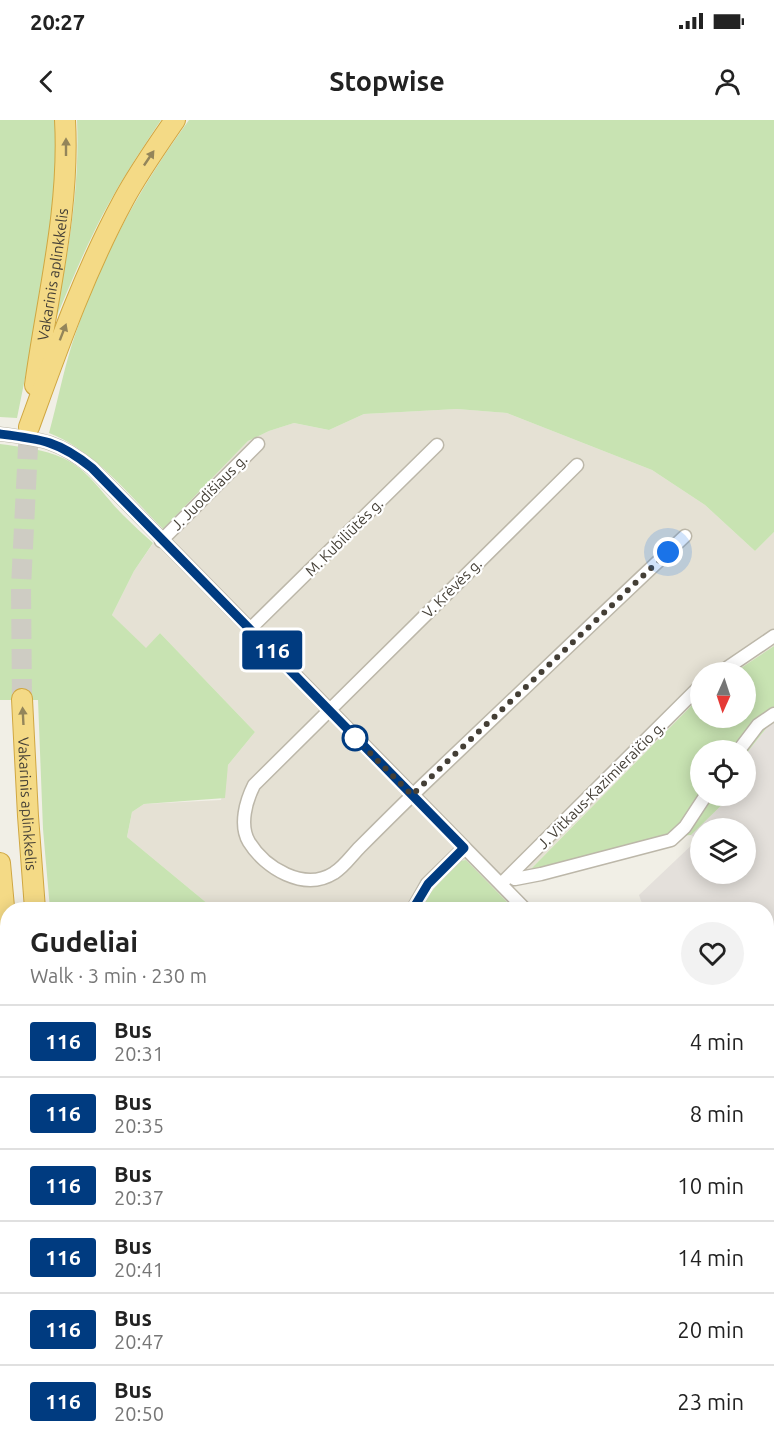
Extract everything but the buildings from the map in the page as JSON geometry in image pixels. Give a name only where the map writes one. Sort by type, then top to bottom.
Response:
[{"type":"highway","name":"Vakarinis aplinkkelis","points":[[65,120],[66,173],[60,236],[44,321],[29,427],[63,332],[103,241],[146,162],[176,120]]},
{"type":"highway","name":"Vakarinis aplinkkelis","points":[[22,699],[34,902]]},
{"type":"highway","points":[[0,863],[4,902]]},
{"type":"street","points":[[0,434],[55,443],[75,454],[92,468],[464,848],[506,880],[520,902]]},
{"type":"street","name":"J. Juodišiaus g.","points":[[161,541],[258,444]]},
{"type":"street","name":"M. Kubiliūtės g.","points":[[251,628],[437,445]]},
{"type":"street","name":"V. Krėvės g.","points":[[577,465],[254,785],[249,794],[245,814],[247,839],[263,860],[280,873],[314,879],[334,874],[412,795],[685,536]]},
{"type":"street","points":[[736,662],[774,636]]},
{"type":"street","name":"J. Vitkaus-Kazimieraičio g.","points":[[506,880],[690,696]]},
{"type":"street","points":[[747,740],[758,725],[774,714]]},
{"type":"street","points":[[506,880],[541,874],[672,840],[698,806]]},
{"type":"street","points":[[416,902],[428,884],[464,848]]},
{"type":"shaded area","points":[[457,409],[507,413],[652,470],[705,505],[755,551],[774,532],[774,646],[750,662],[690,662],[690,707],[503,897],[466,860],[459,861],[421,902],[206,902],[127,837],[132,812],[144,804],[221,800],[228,765],[255,732],[160,633],[146,649],[112,615],[134,571],[163,529],[248,441],[294,423],[329,430],[364,414]]},
{"type":"shaded area","points":[[774,723],[774,902],[642,902],[639,895],[690,847],[690,884],[756,884],[756,818],[708,818],[721,806],[756,806],[756,741],[768,726]]},
{"type":"green space","points":[[0,120],[56,120],[59,174],[44,284],[17,418],[0,417]]},
{"type":"green space","points":[[77,120],[161,120],[102,216],[54,323],[75,197]]},
{"type":"green space","points":[[189,120],[774,120],[774,532],[755,551],[705,505],[652,470],[507,413],[457,409],[364,414],[329,430],[294,423],[269,431],[248,441],[163,529],[96,462],[66,441],[49,433],[72,344],[94,284],[137,199]]},
{"type":"green space","points":[[0,444],[48,452],[72,463],[81,469],[123,515],[153,543],[134,571],[112,615],[146,648],[160,633],[255,732],[228,765],[225,798],[144,804],[132,812],[127,837],[206,902],[49,902],[43,829],[38,700],[0,700]]},
{"type":"green space","points":[[774,646],[774,723],[768,726],[756,741],[690,740],[690,806],[721,806],[708,818],[690,818],[690,835],[667,837],[528,872],[690,707],[690,728],[756,728],[756,662],[750,662]]},
{"type":"green space","points":[[466,860],[507,902],[425,902],[429,894],[459,861]]},
{"type":"tunnel","points":[[22,699],[21,587],[29,427]]},
{"type":"bus line","name":"116","points":[[0,434],[55,443],[75,454],[92,468],[464,848],[428,884],[417,902]]},
{"type":"route","points":[[355,738],[412,795],[668,552]]}]
